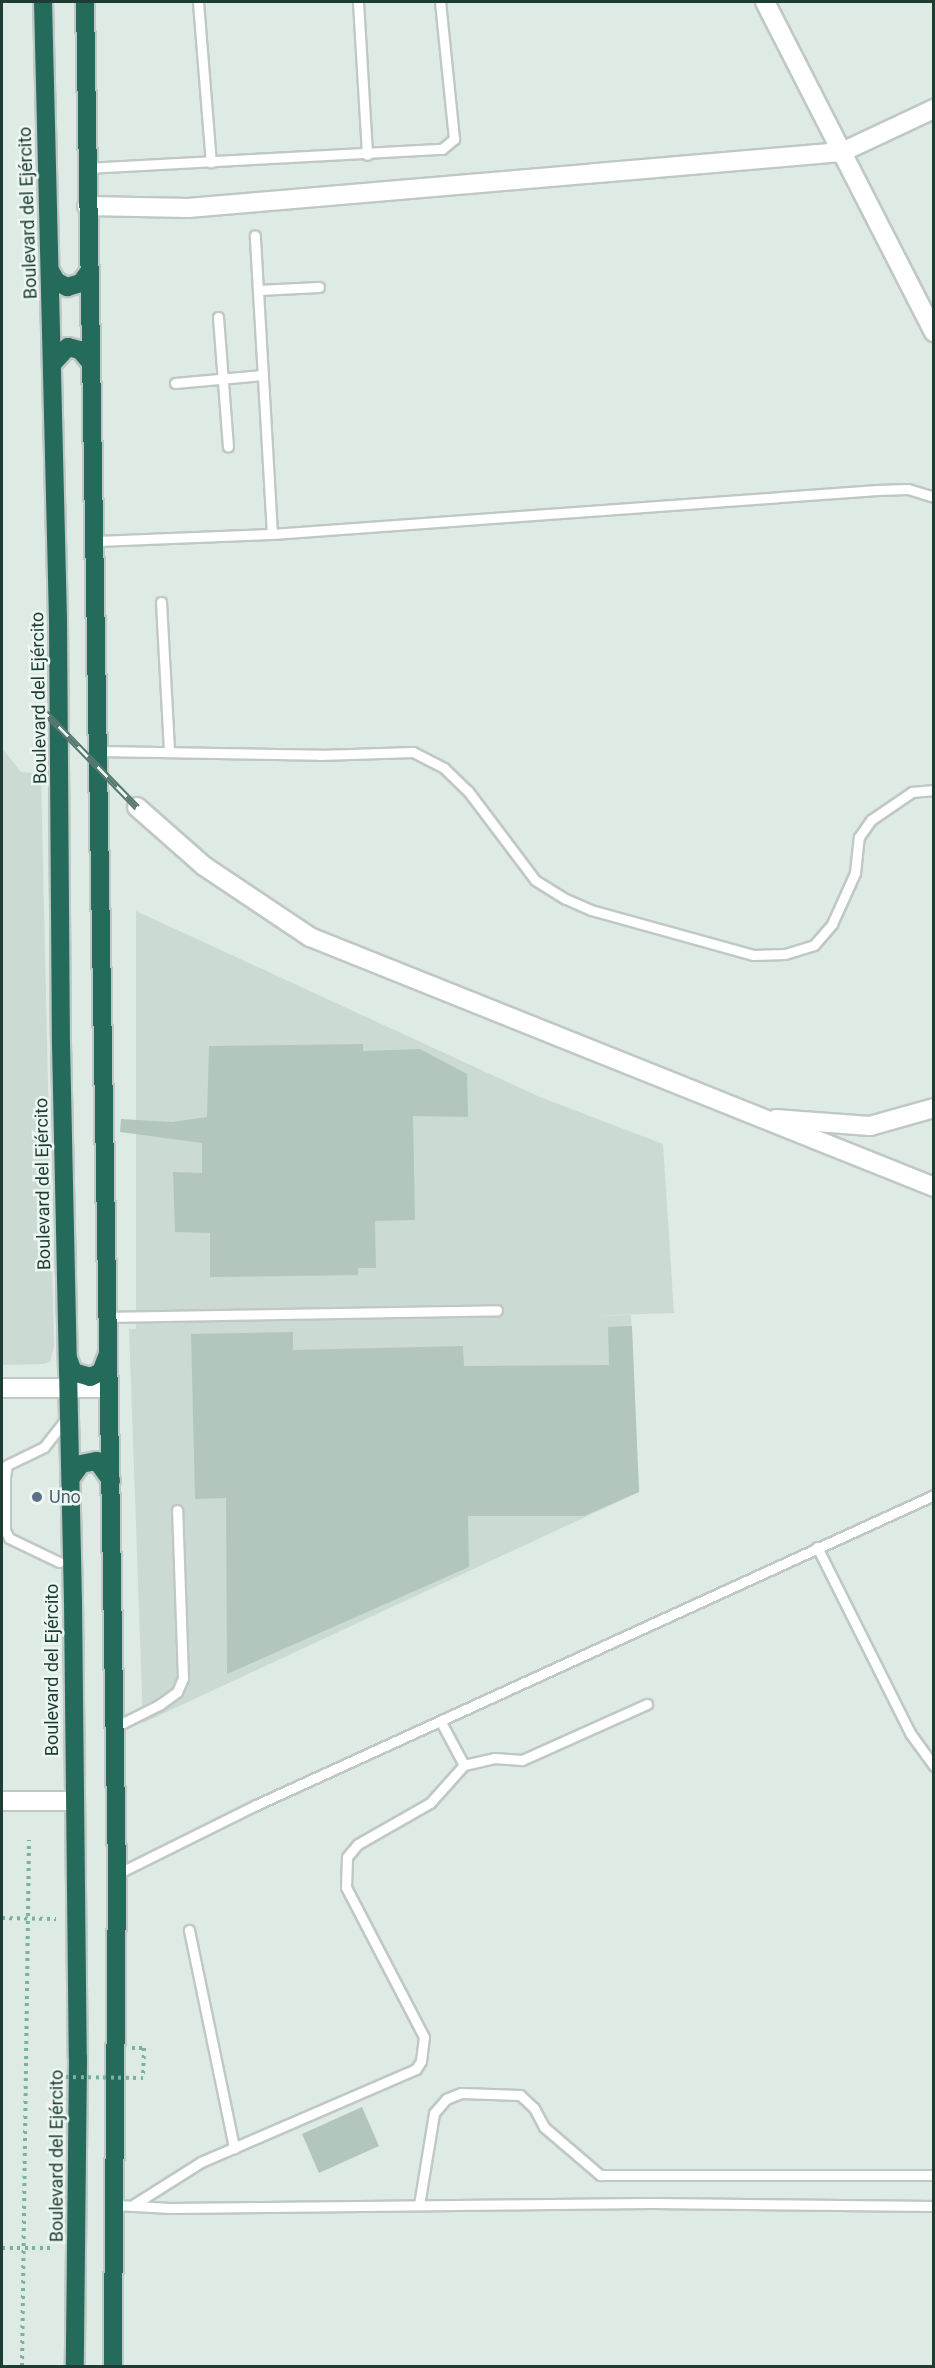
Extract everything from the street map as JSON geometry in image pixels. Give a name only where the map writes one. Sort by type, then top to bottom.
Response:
[{"type":"highway","name":"Boulevard del Ejército","points":[[44,2],[53,363],[78,2058],[75,2367]]},
{"type":"highway","points":[[85,2],[86,168],[99,751],[124,2205],[113,2367]]},
{"type":"highway","points":[[51,272],[56,281],[67,287],[81,283],[88,273]]},
{"type":"highway","points":[[53,363],[61,351],[74,347],[86,354],[91,363]]},
{"type":"highway","points":[[68,1356],[73,1372],[84,1378],[101,1372],[108,1354]]},
{"type":"highway","points":[[70,1478],[81,1464],[97,1461],[111,1480]]},
{"type":"street","points":[[765,2],[933,332]]},
{"type":"street","points":[[87,207],[188,207],[842,152],[933,109]]},
{"type":"street","points":[[137,807],[204,866],[310,937],[755,1118],[933,1187]]},
{"type":"street","points":[[755,1118],[870,1126],[933,1108]]},
{"type":"street","points":[[2,1388],[109,1388]]},
{"type":"street","points":[[2,1801],[74,1801]]},
{"type":"lane","points":[[198,2],[211,162]]},
{"type":"lane","points":[[358,2],[367,155]]},
{"type":"lane","points":[[86,168],[367,155],[442,149],[454,139],[441,2]]},
{"type":"lane","points":[[255,236],[272,534]]},
{"type":"lane","points":[[258,290],[319,287]]},
{"type":"lane","points":[[218,317],[228,447]]},
{"type":"lane","points":[[175,383],[262,375]]},
{"type":"lane","points":[[95,541],[272,534],[877,490],[908,489],[933,497]]},
{"type":"lane","points":[[161,602],[169,751]]},
{"type":"lane","points":[[99,751],[320,755],[413,752],[444,768],[468,791],[535,880],[550,890],[591,910],[753,955],[785,954],[814,945],[832,924],[855,873],[859,837],[871,820],[912,792],[933,790]]},
{"type":"lane","points":[[108,1317],[497,1310]]},
{"type":"lane","points":[[60,1562],[9,1538],[5,1530],[5,1477],[7,1465],[44,1447],[69,1415]]},
{"type":"lane","points":[[117,1874],[255,1805],[441,1722],[933,1495]]},
{"type":"lane","points":[[115,1727],[159,1706],[177,1692],[183,1678],[177,1510]]},
{"type":"lane","points":[[817,1547],[910,1733],[933,1766]]},
{"type":"lane","points":[[124,2205],[201,2162],[416,2069],[421,2061],[424,2037],[346,1887],[347,1857],[358,1844],[430,1803],[464,1765],[495,1758],[522,1760],[647,1704]]},
{"type":"lane","points":[[441,1722],[464,1765]]},
{"type":"lane","points":[[189,1930],[234,2148]]},
{"type":"lane","points":[[419,2205],[434,2113],[446,2099],[461,2093],[520,2096],[534,2108],[544,2127],[600,2175],[933,2175]]},
{"type":"lane","points":[[124,2205],[170,2208],[419,2205],[933,2206]]},
{"type":"path","points":[[22,2367],[28,1840]]},
{"type":"path","points":[[2,1918],[56,1919]]},
{"type":"path","points":[[66,2077],[143,2078],[144,2048]]},
{"type":"path","points":[[2,2248],[53,2248]]},
{"type":"shaded area","points":[[2,748],[21,772],[41,774],[54,1347],[50,1362],[43,1364],[2,1365]]},
{"type":"shaded area","points":[[136,911],[540,1097],[663,1144],[674,1313],[586,1316],[631,1315],[639,1492],[143,1723],[129,1329],[136,1329]]},
{"type":"building","points":[[363,1044],[363,1051],[420,1049],[467,1074],[468,1117],[413,1116],[415,1220],[375,1221],[376,1268],[358,1268],[358,1275],[210,1277],[210,1233],[175,1232],[173,1172],[202,1173],[202,1143],[120,1132],[121,1119],[172,1122],[207,1117],[209,1046]]},
{"type":"building","points":[[632,1326],[639,1492],[584,1516],[468,1516],[469,1567],[227,1674],[226,1498],[195,1499],[191,1334],[293,1332],[293,1350],[463,1346],[464,1366],[609,1365],[608,1327]]},
{"type":"building","points":[[362,2107],[379,2146],[319,2173],[302,2134]]},
{"type":"railway","points":[[39,706],[137,807]]},
{"type":"place","name":"Uno","points":[[37,1497]]}]
